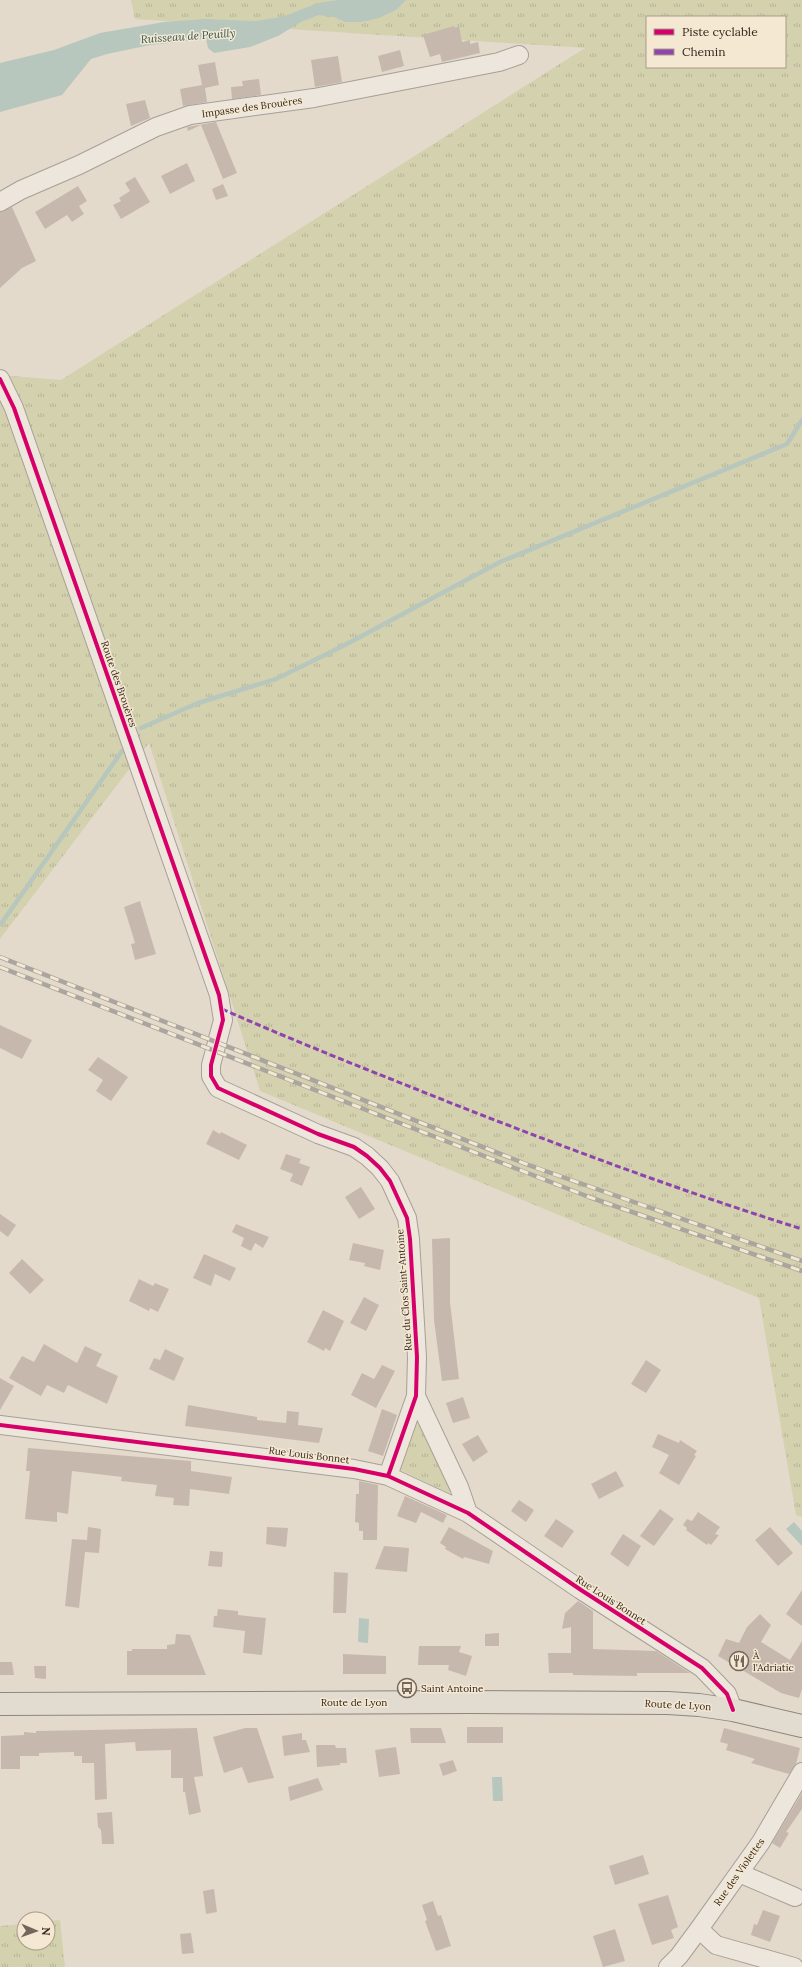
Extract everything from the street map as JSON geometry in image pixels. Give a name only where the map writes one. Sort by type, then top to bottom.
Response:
[{"type":"main road","name":"Route de Lyon","points":[[0,1704],[618,1702],[699,1705],[734,1710],[802,1726]]},
{"type":"street","name":"Impasse des Brouères","points":[[0,202],[21,190],[79,165],[156,128],[190,115],[314,98],[485,65],[520,55]]},
{"type":"street","name":"Route des Brouères","points":[[0,379],[14,408],[219,995]]},
{"type":"street","name":"Rue du Clos Saint-Antoine","points":[[219,995],[223,1020],[211,1065],[212,1076],[218,1088],[318,1134],[354,1147],[380,1168],[390,1181],[407,1218],[410,1239],[417,1357],[416,1396],[388,1476]]},
{"type":"street","name":"Rue du Clos Saint-Antoine","points":[[416,1396],[459,1487],[468,1513]]},
{"type":"street","name":"Rue Louis Bonnet","points":[[0,1425],[354,1469],[388,1476],[468,1513],[581,1590],[702,1668],[727,1694],[734,1710]]},
{"type":"street","name":"Rue des Violettes","points":[[668,1967],[679,1956],[699,1930],[761,1842],[802,1772]]},
{"type":"street","points":[[739,1873],[795,1897]]},
{"type":"street","points":[[699,1930],[716,1945],[794,1967]]},
{"type":"green space","points":[[131,0],[802,0],[802,1517],[796,1515],[759,1298],[260,1091],[149,743],[0,939],[0,375],[61,380],[585,48],[135,19]]},
{"type":"green space","points":[[418,1424],[422,1425],[451,1489],[449,1493],[400,1470],[413,1426]]},
{"type":"green space","points":[[56,1920],[60,1920],[65,1967],[0,1967],[0,1926],[16,1925],[16,1951],[56,1951]]},
{"type":"water","name":"Ruisseau de Peuilly","points":[[338,0],[406,0],[396,10],[379,18],[361,22],[345,22],[334,17],[319,15],[301,22],[278,36],[250,47],[214,53],[208,48],[206,39],[150,45],[107,54],[91,59],[62,95],[0,112],[0,63],[54,50],[100,33],[164,22],[205,19],[255,21],[282,17],[318,3]]},
{"type":"water","points":[[794,1522],[802,1531],[802,1546],[786,1529]]},
{"type":"water","points":[[359,1618],[369,1619],[368,1643],[358,1642]]},
{"type":"water","points":[[492,1777],[502,1777],[503,1801],[493,1801]]},
{"type":"building","points":[[454,26],[455,28],[459,26],[462,42],[470,40],[470,44],[478,42],[480,53],[442,62],[440,54],[430,57],[423,35]]},
{"type":"building","points":[[400,50],[404,66],[382,72],[378,56]]},
{"type":"building","points":[[338,56],[342,82],[315,87],[311,60]]},
{"type":"building","points":[[215,62],[219,85],[205,88],[207,102],[183,106],[180,89],[202,85],[198,65]]},
{"type":"building","points":[[259,79],[261,95],[232,99],[231,87],[243,86],[242,81]]},
{"type":"building","points":[[145,100],[150,118],[131,126],[126,104]]},
{"type":"building","points":[[216,122],[237,173],[223,179],[201,125],[188,131],[187,127]]},
{"type":"building","points":[[187,163],[195,181],[170,194],[161,176]]},
{"type":"building","points":[[135,177],[150,202],[121,219],[113,205],[121,201],[119,198],[130,191],[125,183]]},
{"type":"building","points":[[223,184],[228,196],[216,200],[212,189]]},
{"type":"building","points":[[78,186],[87,201],[79,206],[84,214],[72,222],[67,215],[45,229],[35,212]]},
{"type":"building","points":[[12,207],[36,261],[22,268],[0,288],[0,212]]},
{"type":"building","points":[[140,901],[156,954],[135,960],[131,944],[135,943],[124,907]]},
{"type":"building","points":[[0,1025],[32,1040],[22,1059],[0,1048]]},
{"type":"building","points":[[98,1057],[128,1077],[111,1101],[96,1091],[103,1080],[88,1070]]},
{"type":"building","points":[[213,1130],[220,1134],[221,1132],[247,1145],[239,1160],[206,1144]]},
{"type":"building","points":[[286,1154],[301,1159],[299,1163],[310,1167],[302,1186],[290,1181],[293,1174],[280,1169]]},
{"type":"building","points":[[361,1187],[375,1209],[359,1219],[345,1197]]},
{"type":"building","points":[[0,1214],[16,1225],[8,1237],[0,1231]]},
{"type":"building","points":[[236,1224],[269,1237],[263,1248],[255,1243],[251,1251],[241,1246],[244,1238],[232,1232]]},
{"type":"building","points":[[450,1238],[450,1302],[459,1379],[442,1381],[434,1320],[432,1239]]},
{"type":"building","points":[[353,1243],[384,1250],[380,1270],[364,1266],[365,1263],[349,1260]]},
{"type":"building","points":[[204,1254],[236,1268],[230,1281],[215,1274],[211,1286],[193,1278]]},
{"type":"building","points":[[22,1259],[44,1280],[30,1294],[9,1273]]},
{"type":"building","points":[[139,1279],[153,1286],[155,1283],[169,1289],[158,1312],[150,1308],[149,1311],[129,1301]]},
{"type":"building","points":[[364,1297],[379,1305],[366,1331],[350,1323]]},
{"type":"building","points":[[323,1310],[344,1321],[330,1351],[325,1348],[324,1351],[307,1342]]},
{"type":"building","points":[[44,1344],[77,1363],[85,1346],[102,1354],[96,1366],[118,1376],[107,1404],[68,1385],[64,1393],[47,1385],[41,1396],[9,1378],[22,1356],[34,1362]]},
{"type":"building","points":[[165,1349],[184,1358],[174,1381],[149,1369],[154,1358],[160,1360]]},
{"type":"building","points":[[646,1360],[661,1370],[646,1393],[631,1384]]},
{"type":"building","points":[[382,1365],[395,1371],[376,1408],[351,1395],[362,1373],[374,1379]]},
{"type":"building","points":[[0,1378],[14,1386],[0,1410]]},
{"type":"building","points":[[463,1397],[470,1418],[453,1423],[446,1403]]},
{"type":"building","points":[[188,1405],[257,1417],[257,1420],[286,1423],[287,1411],[299,1412],[298,1425],[323,1428],[319,1443],[185,1426]]},
{"type":"building","points":[[382,1409],[397,1415],[383,1456],[368,1451]]},
{"type":"building","points":[[658,1434],[679,1443],[680,1440],[697,1451],[694,1455],[696,1456],[679,1485],[659,1473],[669,1455],[652,1447]]},
{"type":"building","points":[[478,1435],[488,1452],[473,1462],[462,1444]]},
{"type":"building","points":[[28,1448],[191,1461],[191,1471],[232,1477],[229,1494],[190,1489],[189,1506],[173,1505],[174,1498],[155,1496],[157,1485],[121,1481],[122,1477],[72,1471],[68,1514],[57,1512],[57,1522],[25,1519],[30,1471],[26,1471]]},
{"type":"building","points":[[616,1471],[624,1486],[599,1499],[591,1484]]},
{"type":"building","points":[[359,1481],[378,1485],[377,1540],[363,1540],[363,1531],[359,1531],[359,1523],[355,1522],[356,1494],[359,1494]]},
{"type":"building","points":[[405,1496],[447,1515],[443,1523],[421,1512],[416,1523],[397,1516]]},
{"type":"building","points":[[519,1500],[534,1510],[526,1522],[511,1511]]},
{"type":"building","points":[[660,1509],[674,1519],[654,1546],[640,1536]]},
{"type":"building","points":[[698,1512],[720,1527],[715,1534],[719,1535],[711,1545],[708,1543],[707,1545],[686,1530],[687,1528],[683,1525],[687,1519],[692,1521]]},
{"type":"building","points":[[556,1519],[574,1531],[562,1548],[544,1536]]},
{"type":"building","points":[[88,1527],[101,1529],[99,1553],[85,1552],[79,1608],[65,1606],[72,1539],[87,1540]]},
{"type":"building","points":[[267,1527],[288,1528],[286,1547],[266,1544]]},
{"type":"building","points":[[449,1527],[493,1551],[489,1564],[464,1557],[463,1559],[445,1549],[446,1547],[440,1543]]},
{"type":"building","points":[[770,1527],[793,1553],[778,1566],[755,1540]]},
{"type":"building","points":[[623,1534],[641,1546],[628,1567],[610,1554]]},
{"type":"building","points":[[384,1546],[409,1548],[407,1572],[375,1569]]},
{"type":"building","points":[[210,1551],[223,1552],[222,1567],[208,1566]]},
{"type":"building","points":[[334,1572],[348,1573],[346,1613],[333,1613]]},
{"type":"building","points":[[802,1590],[802,1626],[786,1614]]},
{"type":"building","points":[[578,1601],[593,1611],[593,1649],[656,1651],[690,1673],[637,1673],[637,1676],[549,1673],[548,1653],[571,1653],[571,1627],[562,1629],[565,1613]]},
{"type":"building","points":[[218,1609],[238,1611],[238,1615],[266,1618],[262,1655],[243,1653],[245,1631],[213,1627],[214,1616],[217,1616]]},
{"type":"building","points":[[760,1614],[771,1625],[761,1642],[790,1660],[802,1641],[802,1689],[799,1698],[781,1693],[718,1656],[726,1639],[739,1643],[747,1627]]},
{"type":"building","points":[[499,1633],[499,1646],[485,1646],[485,1634]]},
{"type":"building","points":[[176,1634],[190,1635],[206,1675],[127,1675],[127,1651],[132,1651],[132,1649],[167,1649],[167,1645],[175,1644]]},
{"type":"building","points":[[419,1646],[461,1646],[459,1652],[472,1656],[466,1676],[448,1670],[449,1665],[418,1665]]},
{"type":"building","points":[[343,1654],[386,1656],[386,1674],[343,1674]]},
{"type":"building","points":[[0,1662],[12,1662],[14,1675],[0,1675]]},
{"type":"building","points":[[34,1666],[46,1666],[46,1679],[35,1678]]},
{"type":"building","points":[[467,1727],[503,1727],[503,1743],[467,1743]]},
{"type":"building","points":[[197,1728],[203,1776],[194,1777],[201,1812],[189,1815],[185,1792],[183,1792],[183,1778],[171,1778],[171,1750],[136,1751],[135,1742],[105,1744],[107,1799],[95,1800],[94,1763],[82,1763],[82,1756],[74,1756],[74,1752],[39,1753],[39,1756],[20,1756],[20,1769],[1,1769],[1,1736],[24,1735],[24,1732],[36,1733],[36,1731]]},
{"type":"building","points":[[245,1728],[257,1728],[274,1778],[248,1783],[242,1767],[224,1773],[213,1737]]},
{"type":"building","points":[[410,1728],[441,1728],[446,1743],[411,1743]]},
{"type":"building","points":[[724,1728],[800,1748],[796,1764],[789,1774],[751,1763],[755,1759],[726,1750],[728,1744],[720,1742]]},
{"type":"building","points":[[302,1733],[302,1740],[306,1740],[310,1752],[284,1756],[282,1736]]},
{"type":"building","points":[[316,1745],[335,1745],[336,1748],[346,1748],[347,1763],[317,1767]]},
{"type":"building","points":[[396,1747],[400,1774],[379,1777],[375,1750]]},
{"type":"building","points":[[453,1760],[457,1771],[443,1776],[439,1764]]},
{"type":"building","points":[[318,1778],[323,1790],[290,1801],[288,1787]]},
{"type":"building","points":[[802,1793],[802,1809],[786,1832],[789,1833],[780,1848],[772,1843]]},
{"type":"building","points":[[112,1812],[114,1844],[102,1844],[101,1830],[98,1827],[97,1813]]},
{"type":"building","points":[[643,1855],[649,1874],[615,1885],[609,1866]]},
{"type":"building","points":[[214,1889],[217,1912],[206,1914],[203,1891]]},
{"type":"building","points":[[668,1895],[678,1927],[671,1930],[674,1938],[652,1945],[638,1904]]},
{"type":"building","points":[[433,1901],[438,1916],[441,1915],[451,1946],[436,1951],[425,1921],[427,1920],[422,1905]]},
{"type":"building","points":[[763,1910],[780,1916],[770,1942],[751,1935],[754,1924],[757,1925]]},
{"type":"building","points":[[615,1929],[625,1961],[603,1967],[593,1936]]},
{"type":"building","points":[[191,1933],[194,1953],[182,1954],[180,1934]]},
{"type":"waterway","points":[[141,728],[198,703],[276,679],[343,646],[500,562],[787,444],[802,420]]},
{"type":"waterway","points":[[1,924],[122,751]]},
{"type":"railway","points":[[0,957],[531,1166],[802,1261]]},
{"type":"railway","points":[[0,967],[589,1197],[802,1271]]},
{"type":"marked path","points":[[222,1009],[281,1035],[546,1140],[673,1186],[802,1229]]},
{"type":"cycle path","points":[[0,379],[14,408],[219,995],[223,1020],[211,1065],[211,1076],[218,1088],[318,1134],[354,1147],[367,1156],[380,1168],[390,1181],[407,1218],[410,1239],[417,1357],[416,1396],[388,1476]]},
{"type":"cycle path","points":[[0,1425],[354,1469],[388,1476],[468,1513],[581,1590],[702,1668],[727,1694],[733,1710]]},
{"type":"place","name":"À l'Adriatic","points":[[739,1661]]},
{"type":"place","name":"Saint Antoine","points":[[407,1688]]}]
